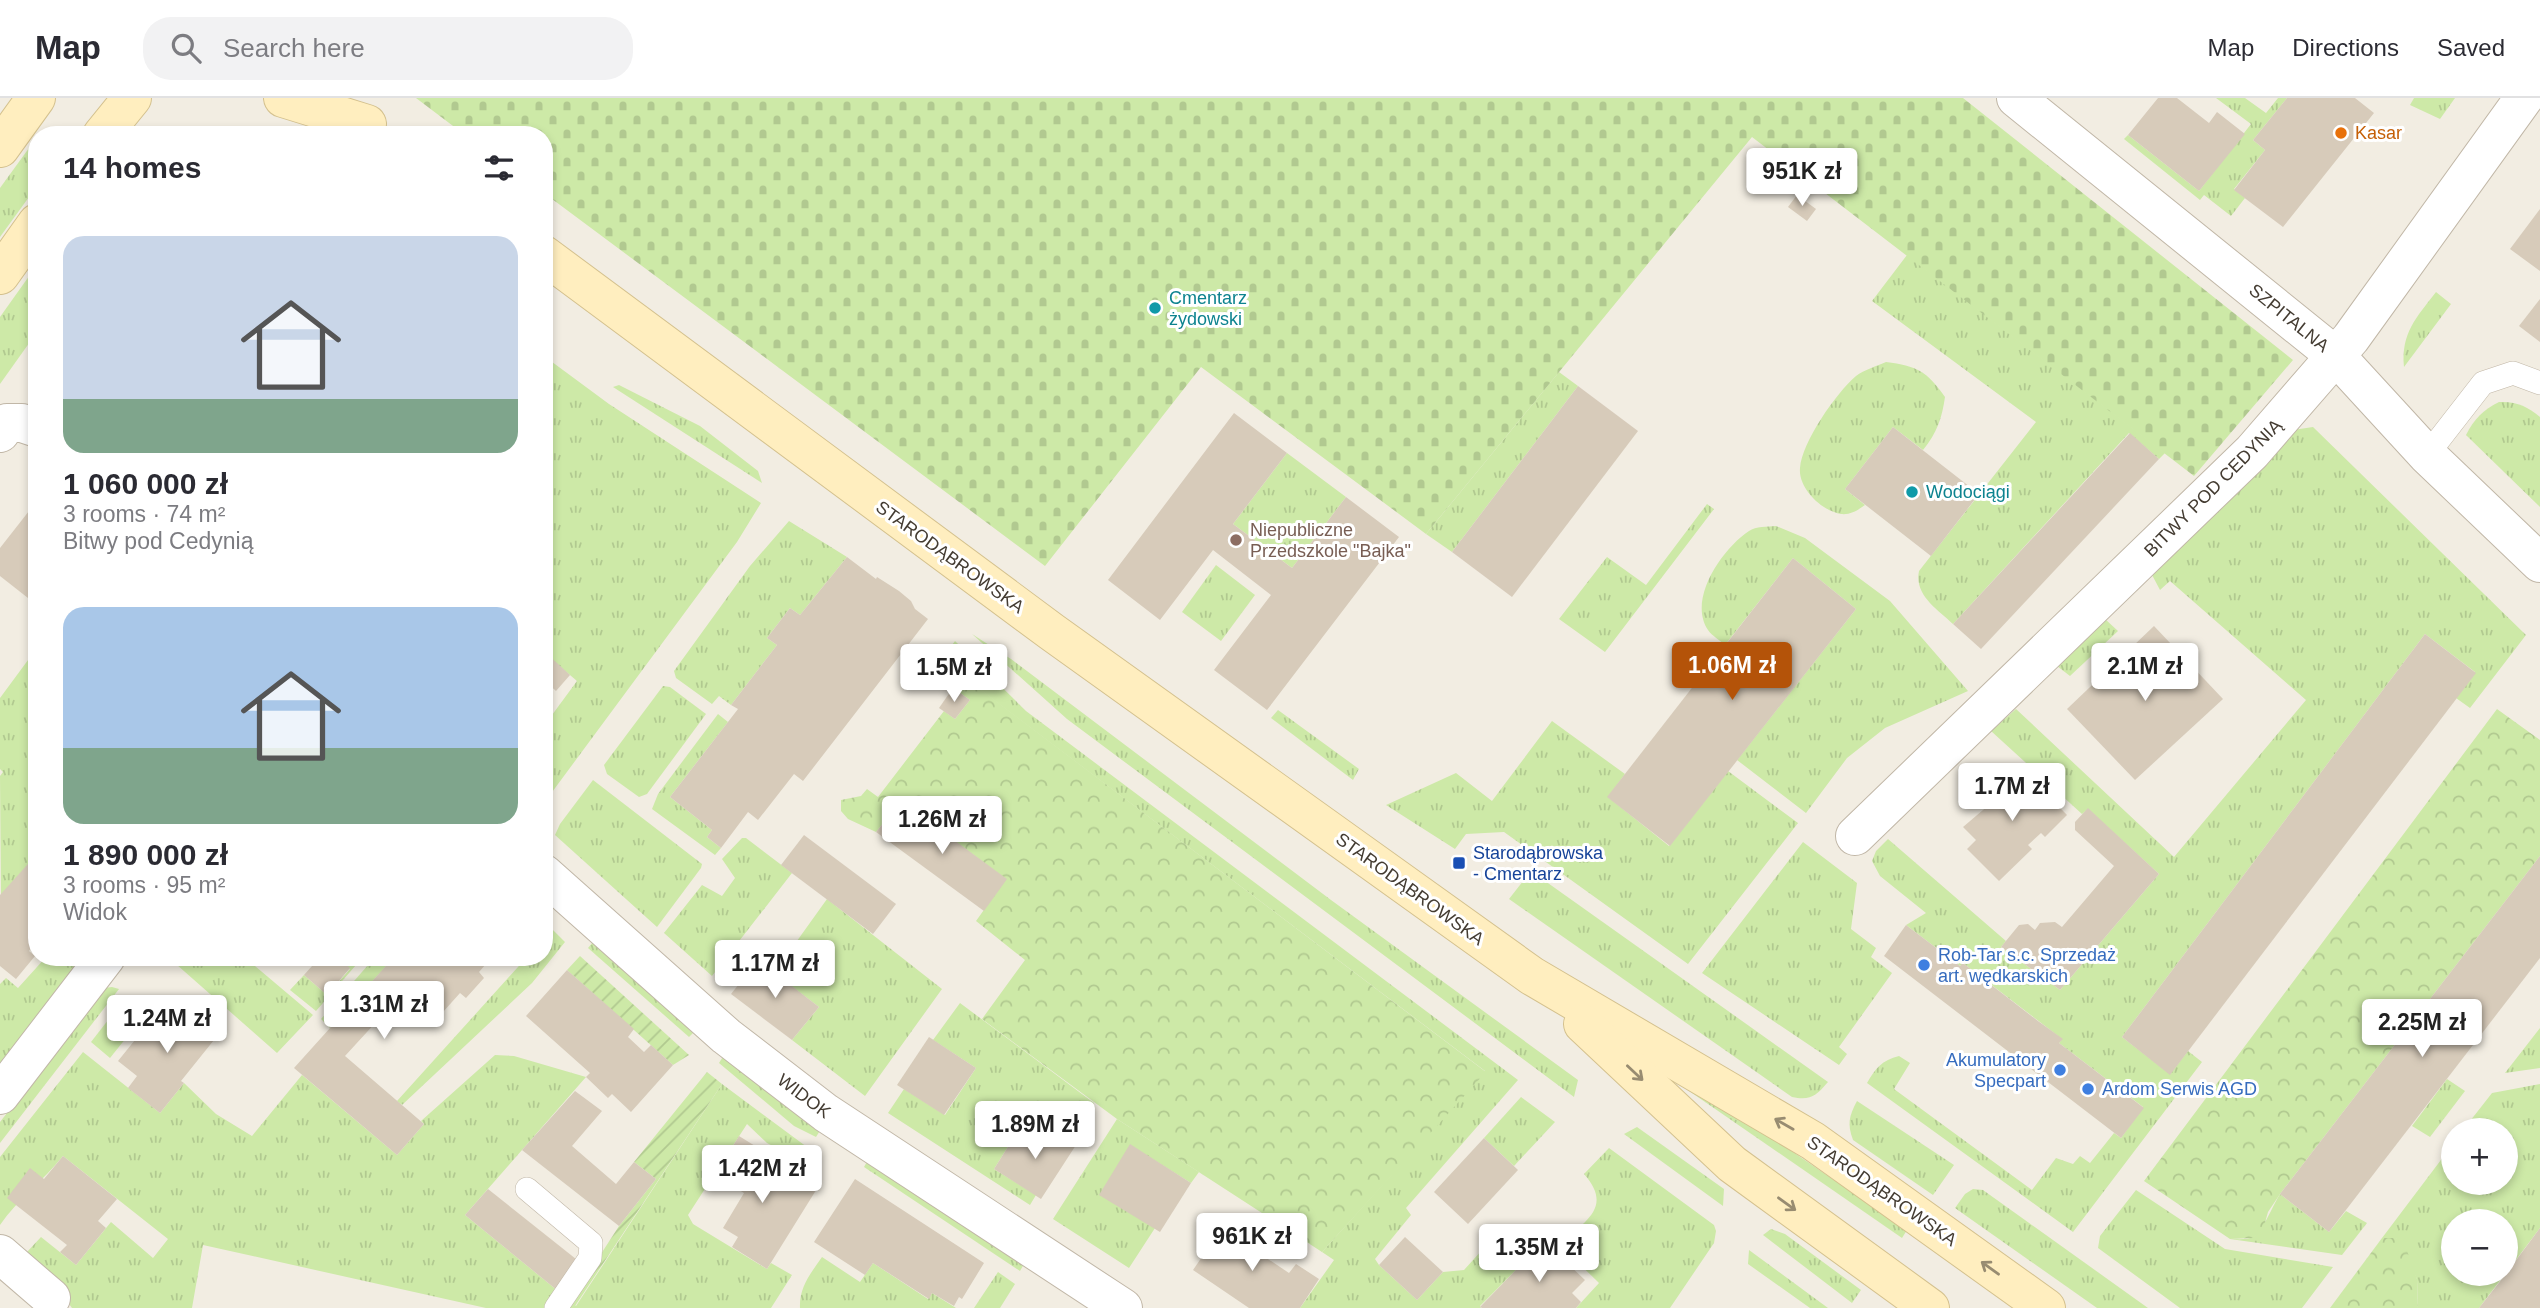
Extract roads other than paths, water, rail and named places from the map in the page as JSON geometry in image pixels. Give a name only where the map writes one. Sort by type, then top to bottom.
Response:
[{"type":"street","points":[[0,148],[36,98]]},
{"type":"street","points":[[109,126],[132,98]]},
{"type":"street","points":[[283,98],[366,119]]},
{"type":"street","name":"SZPITALNA","points":[[2016,98],[2337,357],[2427,455],[2540,563]]},
{"type":"street","name":"BITWY POD CEDYNIĄ","points":[[1855,836],[2252,452],[2337,357],[2524,98]]},
{"type":"street","points":[[0,275],[28,236]]},
{"type":"street","name":"STARODĄBROWSKA","points":[[553,262],[1052,632],[1532,976],[1813,1141],[2046,1308]]},
{"type":"street","name":"WIDOK","points":[[553,882],[726,1036],[826,1113],[1123,1308]]},
{"type":"street","points":[[0,1095],[99,966]]},
{"type":"street","name":"STARODĄBROWSKA","points":[[1532,976],[1732,1164],[1930,1308]]},
{"type":"street","points":[[0,1254],[51,1298]]},
{"type":"lane","points":[[2427,455],[2483,383],[2513,373],[2540,383]]},
{"type":"lane","points":[[527,1189],[591,1243],[590,1258],[556,1308]]},
{"type":"place","name":"Kasar","points":[[2341,133]]},
{"type":"place","name":"Cmentarz żydowski","points":[[1155,308]]},
{"type":"place","name":"Wodociągi","points":[[1912,492]]},
{"type":"place","name":"Niepubliczne Przedszkole \"Bajka\"","points":[[1236,540]]},
{"type":"place","name":"Starodąbrowska - Cmentarz","points":[[1459,863]]},
{"type":"place","name":"Rob-Tar s.c. Sprzedaż art. wędkarskich","points":[[1924,965]]},
{"type":"place","name":"Akumulatory Specpart","points":[[2060,1070]]},
{"type":"place","name":"Ardom Serwis AGD","points":[[2088,1089]]}]
